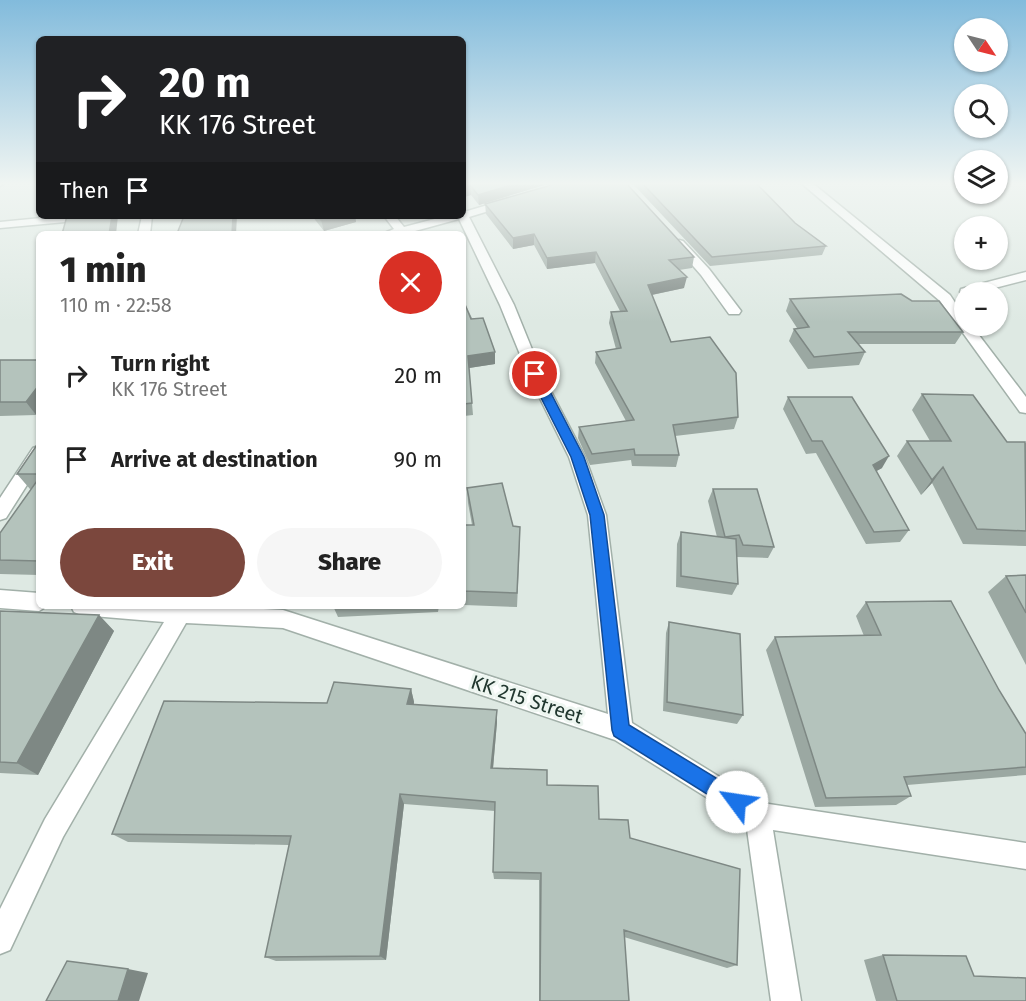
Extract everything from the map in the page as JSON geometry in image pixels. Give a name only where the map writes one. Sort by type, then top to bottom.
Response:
[{"type":"street","points":[[400,229],[402,231],[411,229]]},
{"type":"street","points":[[468,229],[507,305],[535,374],[577,457],[597,515],[621,730]]},
{"type":"street","points":[[861,229],[945,298],[954,310]]},
{"type":"street","points":[[669,231],[705,272],[734,311]]},
{"type":"street","points":[[1004,282],[1026,276]]},
{"type":"street","points":[[945,298],[954,296]]},
{"type":"street","points":[[973,336],[1026,408]]},
{"type":"street","points":[[0,513],[36,457]]},
{"type":"street","points":[[0,599],[36,602]]},
{"type":"street","name":"KK 215 Street","points":[[118,609],[180,614],[283,612],[621,730],[758,815],[1026,856]]},
{"type":"street","points":[[0,940],[54,828],[180,614]]},
{"type":"street","points":[[758,815],[786,1001]]},
{"type":"building","points":[[63,229],[110,229],[110,231],[63,231]]},
{"type":"building","points":[[179,229],[232,229],[232,231],[178,231]]},
{"type":"building","points":[[505,229],[668,229],[694,257],[669,260],[687,277],[648,285],[671,342],[710,337],[736,373],[738,417],[673,425],[679,455],[635,455],[634,449],[592,454],[579,427],[634,420],[596,352],[621,348],[611,312],[627,311],[596,252],[547,258],[534,234],[513,238]]},
{"type":"building","points":[[685,229],[803,229],[826,246],[712,257]]},
{"type":"building","points":[[901,294],[912,301],[939,301],[954,320],[954,332],[848,332],[865,352],[814,357],[794,329],[809,327],[790,299]]},
{"type":"building","points":[[466,307],[471,319],[483,318],[495,352],[468,356],[472,403],[466,404]]},
{"type":"building","points":[[0,360],[36,360],[36,389],[26,402],[0,402]]},
{"type":"building","points":[[922,394],[973,395],[1007,442],[1025,442],[1026,531],[977,529],[943,467],[932,480],[907,441],[951,441]]},
{"type":"building","points":[[788,397],[852,397],[889,456],[873,465],[909,530],[874,532],[822,441],[812,441]]},
{"type":"building","points":[[36,446],[36,474],[17,474]]},
{"type":"building","points":[[36,482],[36,561],[0,560],[0,533]]},
{"type":"building","points":[[502,483],[513,526],[520,527],[517,593],[466,591],[466,525],[474,525],[467,488]]},
{"type":"building","points":[[713,489],[757,489],[774,547],[743,545],[739,535],[725,537]]},
{"type":"building","points":[[681,532],[736,539],[738,584],[681,576]]},
{"type":"building","points":[[1026,575],[1026,613],[1006,576]]},
{"type":"building","points":[[951,601],[999,690],[1026,734],[1026,767],[904,777],[911,796],[826,798],[775,637],[881,635],[866,602]]},
{"type":"building","points":[[0,611],[99,615],[17,763],[0,762]]},
{"type":"building","points":[[669,622],[740,634],[743,715],[667,702]]},
{"type":"building","points":[[334,682],[411,689],[407,704],[497,710],[491,768],[547,770],[547,785],[598,786],[599,819],[628,820],[630,838],[740,869],[737,965],[624,930],[629,1001],[540,1001],[541,873],[493,872],[495,802],[400,794],[380,956],[265,957],[291,836],[112,834],[164,701],[327,703]]},
{"type":"building","points":[[883,955],[966,956],[974,976],[1026,978],[1026,1001],[897,1001]]},
{"type":"building","points":[[67,961],[128,969],[118,1001],[46,1001]]},
{"type":"route","points":[[535,374],[577,457],[597,515],[621,730],[737,802]]}]
